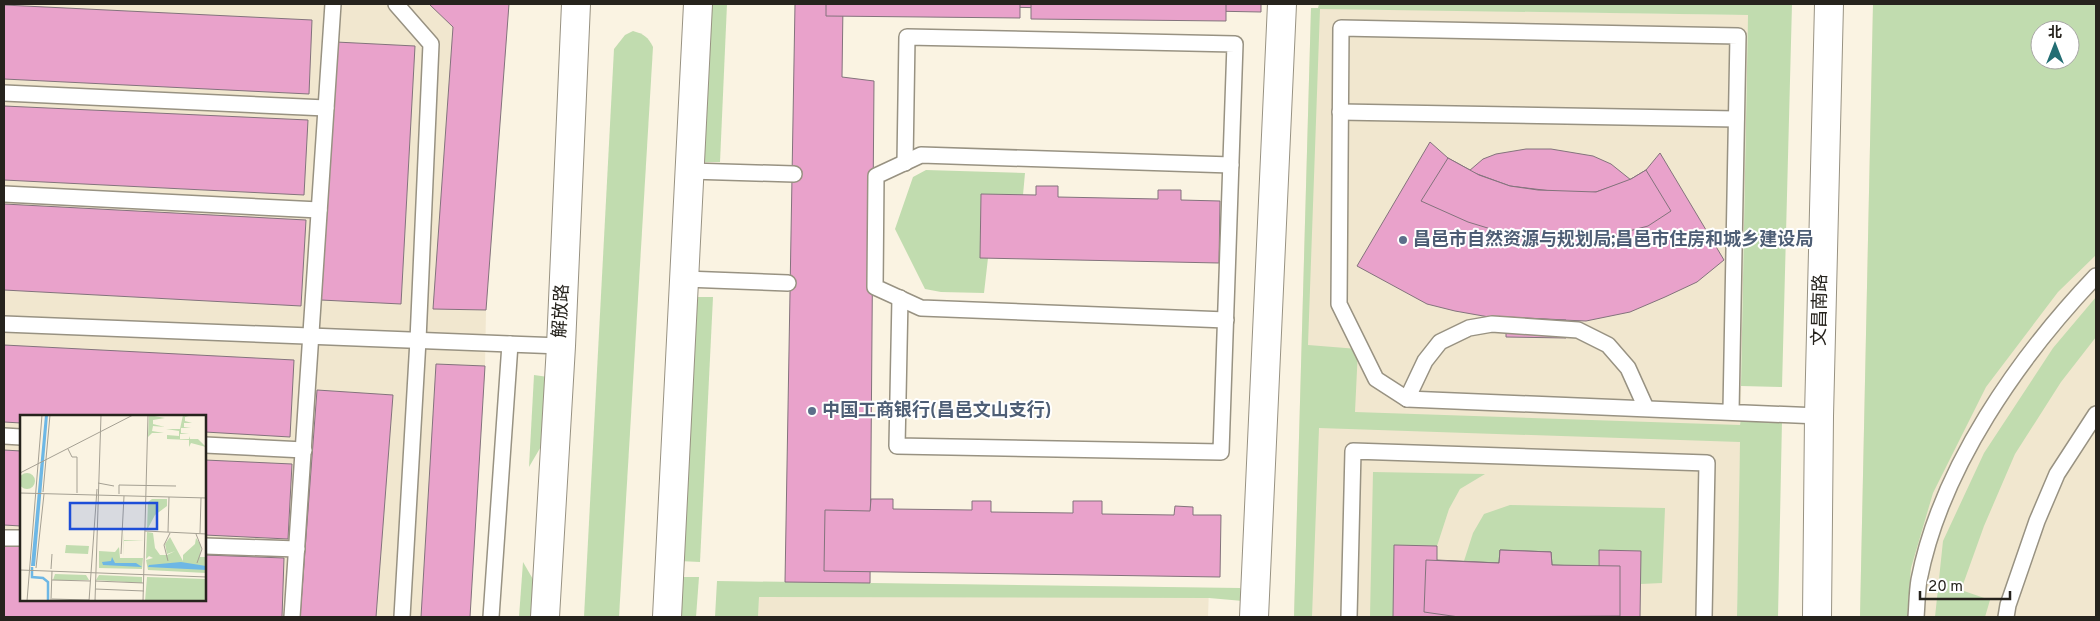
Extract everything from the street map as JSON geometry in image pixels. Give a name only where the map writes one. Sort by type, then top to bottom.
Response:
[{"type":"street","name":"解放路","points":[[545,617],[561,346],[576,4]]},
{"type":"street","points":[[667,617],[698,4]]},
{"type":"street","points":[[1254,617],[1282,4]]},
{"type":"street","name":"文昌南路","points":[[1817,617],[1819,416],[1829,4]]},
{"type":"lane","points":[[292,617],[333,4]]},
{"type":"lane","points":[[396,4],[431,44],[418,340],[402,617]]},
{"type":"lane","points":[[1731,411],[1738,36],[1340,28],[1339,304],[1376,378],[1407,399],[1819,416]]},
{"type":"lane","points":[[900,298],[897,446],[1221,452],[1235,44],[907,37],[905,163]]},
{"type":"lane","points":[[4,93],[326,108]]},
{"type":"lane","points":[[1340,112],[1736,119]]},
{"type":"lane","points":[[1226,320],[921,308],[875,286],[876,176],[921,155],[1231,165]]},
{"type":"lane","points":[[690,171],[794,174]]},
{"type":"lane","points":[[4,194],[319,210]]},
{"type":"lane","points":[[1916,617],[1919,580],[1929,542],[1952,480],[1987,417],[2024,363],[2070,303],[2096,276]]},
{"type":"lane","points":[[685,279],[788,282]]},
{"type":"lane","points":[[4,324],[561,346]]},
{"type":"lane","points":[[1407,399],[1424,361],[1440,342],[1469,328],[1492,324],[1578,330],[1608,345],[1628,368],[1646,408]]},
{"type":"lane","points":[[491,617],[510,344]]},
{"type":"lane","points":[[2006,617],[2008,605],[2057,474],[2096,414]]},
{"type":"lane","points":[[4,436],[20,437]]},
{"type":"lane","points":[[206,445],[304,450]]},
{"type":"lane","points":[[1349,617],[1352,451],[1707,463],[1704,617]]},
{"type":"lane","points":[[4,538],[20,538]]},
{"type":"lane","points":[[206,546],[297,549]]},
{"type":"shaded area","points":[[4,4],[509,4],[486,310],[485,366],[470,617],[4,617]]},
{"type":"shaded area","points":[[1873,4],[2096,4],[2096,617],[1860,617]]},
{"type":"shaded area","points":[[1311,8],[1748,15],[1737,617],[1294,617]]},
{"type":"shaded area","points":[[759,582],[1209,588],[1208,617],[758,617]]},
{"type":"green space","points":[[709,4],[727,4],[720,162],[700,162]]},
{"type":"green space","points":[[1319,4],[1792,4],[1782,387],[1741,386],[1748,15],[1320,9],[1308,345],[1358,349],[1355,412],[1740,425],[1741,418],[1782,420],[1778,617],[1737,617],[1740,442],[1319,428],[1312,617],[1294,617],[1311,8],[1318,8]]},
{"type":"green space","points":[[1873,4],[2096,4],[2096,255],[2058,292],[1986,387],[1933,493],[1911,568],[1907,617],[1860,617]]},
{"type":"green space","points":[[633,31],[645,36],[653,47],[619,617],[584,617],[614,49],[625,35]]},
{"type":"green space","points":[[926,170],[1025,173],[1023,195],[981,194],[980,257],[988,258],[984,293],[941,292],[925,289],[895,229],[913,177]]},
{"type":"green space","points":[[693,297],[713,297],[700,562],[679,561]]},
{"type":"green space","points":[[2096,297],[2096,337],[2061,382],[2015,454],[1984,526],[1961,590],[1990,600],[1985,617],[1935,617],[1943,541],[1984,453],[2053,348]]},
{"type":"green space","points":[[534,375],[548,377],[546,438],[529,467]]},
{"type":"green space","points":[[1373,472],[1485,474],[1460,489],[1449,509],[1437,546],[1394,545],[1393,617],[1370,617]]},
{"type":"green space","points":[[1510,505],[1665,508],[1662,583],[1641,584],[1641,551],[1599,550],[1598,565],[1552,565],[1551,552],[1500,550],[1499,563],[1464,561],[1473,533],[1484,514]]},
{"type":"green space","points":[[523,562],[534,581],[532,617],[519,617]]},
{"type":"green space","points":[[680,577],[699,577],[696,617],[676,617]]},
{"type":"green space","points":[[717,581],[1240,588],[1243,601],[1209,598],[759,597],[758,617],[715,617]]},
{"type":"building","points":[[429,4],[509,4],[486,310],[433,309],[453,27]]},
{"type":"building","points":[[795,4],[843,4],[842,77],[874,81],[870,583],[785,582]]},
{"type":"building","points":[[826,4],[1020,4],[1020,18],[826,16]]},
{"type":"building","points":[[843,4],[1261,4],[1261,12]]},
{"type":"building","points":[[1031,4],[1226,4],[1226,21],[1031,19]]},
{"type":"building","points":[[4,5],[312,20],[309,94],[4,79]]},
{"type":"building","points":[[336,42],[415,46],[401,304],[321,300]]},
{"type":"building","points":[[4,106],[308,120],[304,195],[4,180]]},
{"type":"building","points":[[1430,142],[1448,158],[1479,175],[1510,186],[1576,192],[1596,192],[1631,179],[1646,170],[1660,153],[1724,260],[1697,282],[1665,297],[1630,312],[1586,321],[1489,317],[1427,304],[1357,266]]},
{"type":"building","points":[[1526,149],[1551,149],[1593,156],[1611,164],[1631,180],[1596,192],[1576,194],[1510,186],[1469,171],[1483,159],[1496,154]]},
{"type":"building","points":[[1448,158],[1479,175],[1510,186],[1538,190],[1596,192],[1631,179],[1646,170],[1671,211],[1648,226],[1610,236],[1543,239],[1504,233],[1468,222],[1421,201]]},
{"type":"building","points":[[1036,186],[1058,186],[1058,197],[1158,199],[1158,190],[1181,190],[1181,200],[1220,201],[1219,263],[980,258],[981,194],[1036,195]]},
{"type":"building","points":[[4,204],[306,220],[301,306],[4,290]]},
{"type":"building","points":[[1506,317],[1566,320],[1566,338],[1506,337]]},
{"type":"building","points":[[4,345],[294,360],[290,437],[206,432],[206,415],[20,415],[20,423],[4,422]]},
{"type":"building","points":[[436,364],[485,366],[470,617],[421,617]]},
{"type":"building","points":[[317,390],[393,395],[376,617],[300,617]]},
{"type":"building","points":[[4,450],[20,451],[20,526],[4,525]]},
{"type":"building","points":[[206,460],[292,464],[288,539],[206,535]]},
{"type":"building","points":[[871,499],[893,499],[893,509],[972,510],[972,501],[991,501],[991,512],[1073,513],[1073,501],[1102,501],[1102,514],[1174,515],[1175,506],[1193,507],[1193,515],[1221,515],[1220,577],[824,571],[825,510],[870,511]]},
{"type":"building","points":[[1394,545],[1437,546],[1437,560],[1499,563],[1500,550],[1551,552],[1552,565],[1599,567],[1599,550],[1641,551],[1640,617],[1393,617]]},
{"type":"building","points":[[4,546],[20,546],[20,601],[206,601],[206,555],[284,558],[282,617],[4,617]]},
{"type":"building","points":[[1500,550],[1551,552],[1552,565],[1620,566],[1620,616],[1459,617],[1424,612],[1426,560],[1499,563]]},
{"type":"place","name":"昌邑市自然资源与规划局;昌邑市住房和城乡建设局","points":[[1403,240]]},
{"type":"place","name":"中国工商银行(昌邑文山支行)","points":[[812,411]]}]
